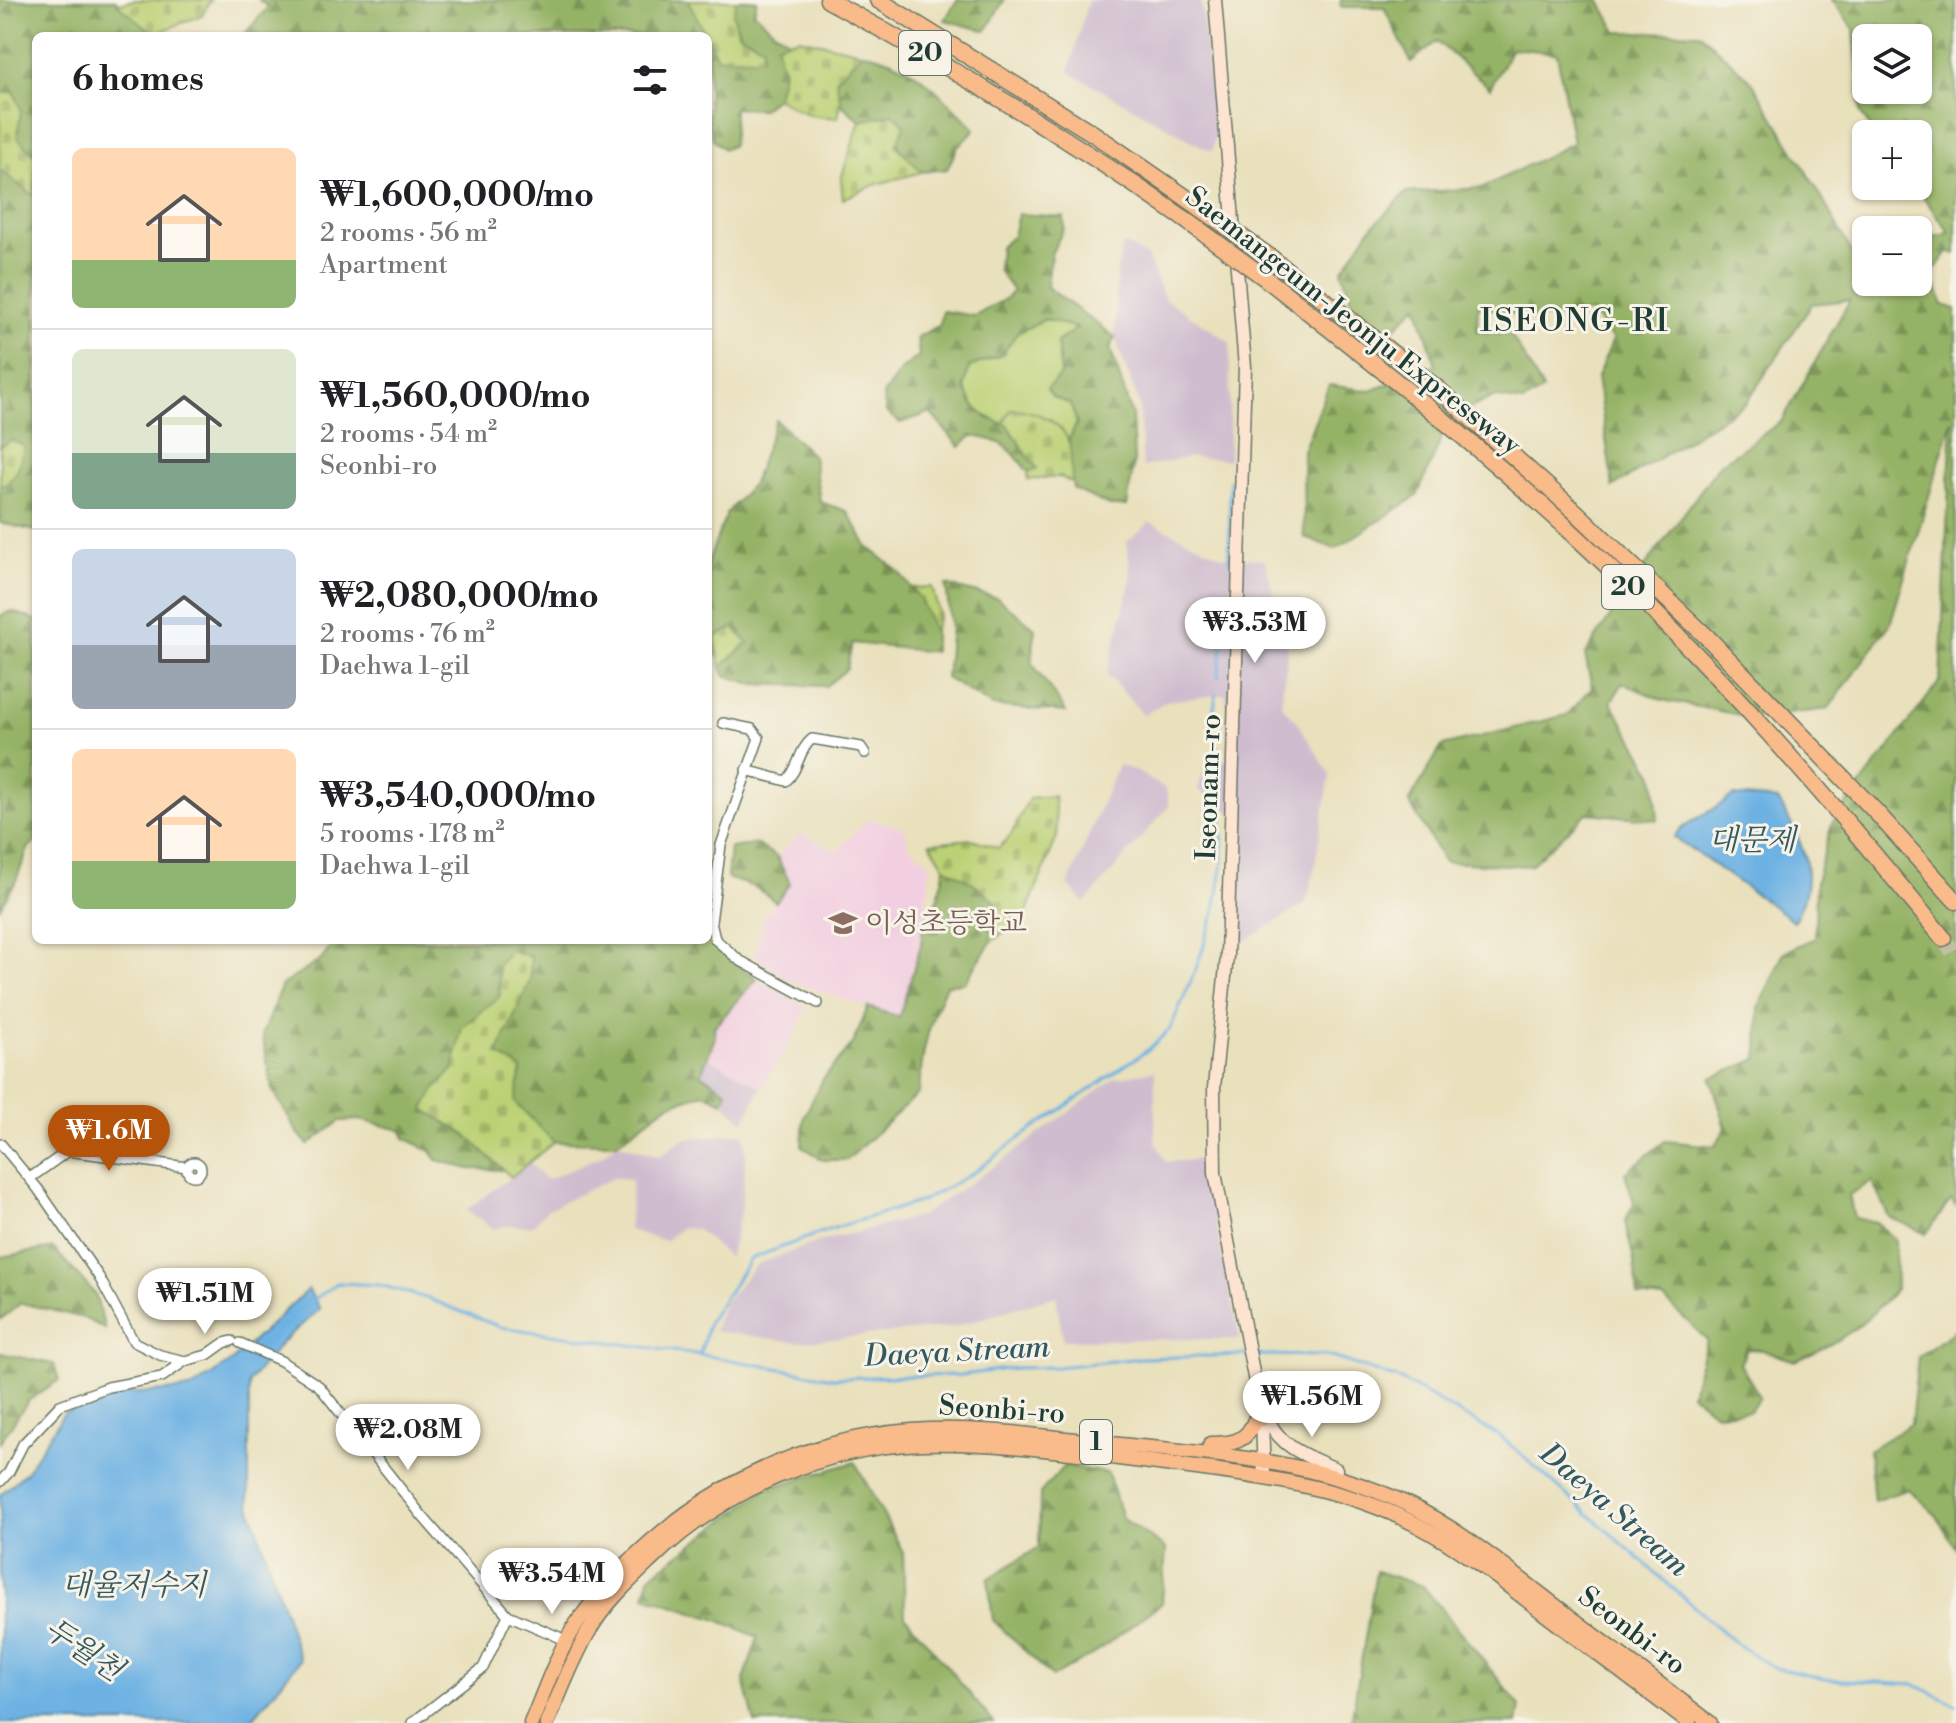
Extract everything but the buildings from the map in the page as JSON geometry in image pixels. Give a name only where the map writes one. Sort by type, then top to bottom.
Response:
[{"type":"highway","name":"Saemangeum-Jeonju Expressway","points":[[828,0],[901,39],[1046,126],[1183,218],[1268,280],[1432,409],[1580,540],[1695,652],[1861,837],[1943,938]]},
{"type":"highway","name":"Saemangeum-Jeonju Expressway","points":[[878,0],[1052,107],[1188,199],[1271,258],[1439,390],[1577,513],[1719,648],[1876,812],[1956,901]]},
{"type":"main road","name":"Iseonam-ro","points":[[1215,0],[1245,367],[1233,822],[1227,956],[1214,1088],[1215,1173],[1262,1419]]},
{"type":"main road","points":[[1262,1419],[1264,1477]]},
{"type":"main road","points":[[1208,1452],[1211,1444],[1242,1440],[1251,1431],[1255,1420],[1262,1419],[1269,1421],[1275,1434],[1297,1452],[1336,1469],[1336,1477]]},
{"type":"main road","name":"Seonbi-ro","points":[[547,1723],[581,1617],[642,1549],[687,1511],[738,1480],[817,1448],[861,1437],[913,1431],[973,1430],[1265,1459],[1336,1477],[1402,1501],[1438,1519],[1502,1565],[1710,1723]]},
{"type":"main road","name":"Seonbi-ro","points":[[531,1723],[574,1644],[672,1539],[729,1499],[789,1471],[851,1453],[918,1443],[970,1443],[1264,1477],[1339,1495],[1417,1525],[1487,1569],[1689,1723]]},
{"type":"street","points":[[712,914],[721,845],[759,738],[752,729],[723,723]]},
{"type":"street","points":[[746,770],[786,781],[793,775],[805,745],[812,739],[861,747],[865,753]]},
{"type":"street","points":[[712,926],[715,939],[739,960],[818,1003]]},
{"type":"street","points":[[0,1143],[30,1178],[99,1277],[134,1342],[160,1355],[185,1361]]},
{"type":"street","points":[[30,1178],[68,1151],[187,1167]]},
{"type":"street","points":[[0,1482],[9,1472],[23,1444],[60,1405],[108,1387],[162,1377],[185,1361],[207,1355],[224,1343],[236,1342],[281,1361],[319,1386],[423,1517],[508,1615],[574,1644]]},
{"type":"street","points":[[412,1723],[483,1668],[508,1615]]},
{"type":"shaded area","points":[[1088,0],[1201,0],[1216,130],[1212,152],[1069,72]]},
{"type":"shaded area","points":[[1123,243],[1147,256],[1165,299],[1230,342],[1229,460],[1191,457],[1143,467],[1139,404],[1115,337],[1117,270]]},
{"type":"shaded area","points":[[1150,522],[1222,556],[1265,560],[1288,649],[1281,705],[1295,719],[1330,774],[1313,877],[1305,904],[1235,947],[1243,821],[1198,789],[1207,761],[1228,761],[1226,694],[1166,701],[1144,715],[1107,675],[1131,579],[1127,542]]},
{"type":"shaded area","points":[[1118,765],[1136,771],[1166,789],[1169,806],[1085,903],[1068,885]]},
{"type":"shaded area","name":"이성초등학교","points":[[868,819],[904,828],[909,847],[931,864],[921,945],[899,1018],[788,980],[754,958],[764,918],[790,884],[777,857],[801,833],[836,852]]},
{"type":"shaded area","points":[[757,979],[807,1007],[791,1041],[761,1087],[707,1057],[715,1037],[714,1027]]},
{"type":"shaded area","points":[[707,1057],[761,1087],[744,1122],[723,1102],[727,1091],[701,1074]]},
{"type":"shaded area","points":[[1155,1071],[1155,1141],[1166,1162],[1206,1159],[1209,1191],[1240,1339],[1063,1340],[1056,1296],[953,1327],[798,1342],[714,1331],[724,1303],[757,1264],[818,1242],[921,1216],[1115,1078]]},
{"type":"shaded area","points":[[744,1133],[746,1158],[741,1211],[729,1258],[697,1229],[681,1228],[665,1241],[629,1230],[632,1180],[615,1177],[548,1209],[532,1226],[509,1225],[494,1229],[466,1210],[530,1163],[546,1180],[603,1155],[617,1143],[660,1156],[683,1139]]},
{"type":"green space","points":[[0,0],[115,0],[152,32],[32,32],[32,530],[0,523]]},
{"type":"green space","points":[[134,0],[211,0],[202,15],[159,32],[152,32],[117,4]]},
{"type":"green space","points":[[259,0],[688,0],[705,32],[246,32],[268,7]]},
{"type":"green space","points":[[688,0],[737,0],[733,14],[738,33],[763,46],[762,58],[717,57],[712,47],[712,32],[704,32]]},
{"type":"green space","points":[[737,0],[757,0],[754,12],[773,30],[791,41],[779,58],[784,68],[777,97],[762,109],[734,108],[733,145],[724,149],[712,135],[712,46],[718,57],[738,34],[733,14]]},
{"type":"green space","points":[[957,0],[1004,0],[986,31],[945,20]]},
{"type":"green space","points":[[1340,0],[1599,0],[1617,32],[1700,33],[1752,82],[1818,191],[1852,251],[1852,296],[1932,296],[1932,278],[1943,305],[1956,309],[1956,1207],[1951,1200],[1926,1234],[1889,1217],[1872,1181],[1849,1195],[1854,1218],[1876,1222],[1895,1239],[1896,1289],[1850,1332],[1795,1361],[1762,1350],[1747,1349],[1740,1364],[1760,1397],[1750,1411],[1715,1413],[1691,1394],[1707,1340],[1664,1299],[1638,1296],[1625,1222],[1634,1203],[1625,1173],[1665,1141],[1715,1146],[1726,1128],[1711,1078],[1758,1059],[1759,1007],[1784,952],[1815,938],[1816,882],[1832,823],[1940,681],[1952,420],[1890,624],[1828,709],[1756,718],[1662,700],[1623,683],[1611,702],[1654,775],[1658,820],[1587,813],[1530,866],[1444,862],[1409,802],[1442,746],[1567,715],[1592,688],[1585,655],[1623,597],[1720,464],[1782,421],[1850,300],[1812,304],[1746,403],[1613,487],[1597,377],[1613,340],[1592,312],[1535,319],[1478,306],[1477,331],[1511,335],[1543,390],[1524,402],[1493,397],[1450,418],[1417,496],[1335,549],[1304,537],[1303,451],[1329,385],[1371,391],[1436,365],[1417,305],[1381,343],[1356,317],[1342,271],[1370,229],[1406,193],[1482,188],[1573,143],[1557,53],[1512,48],[1490,88],[1437,41],[1411,62],[1384,7],[1341,7]]},
{"type":"green space","points":[[1832,0],[1956,0],[1956,254],[1948,252],[1932,274],[1932,238],[1950,233],[1925,200],[1932,200],[1932,120],[1866,120],[1860,104],[1932,104],[1932,24],[1852,26]]},
{"type":"green space","points":[[799,38],[862,52],[836,79],[841,104],[838,117],[806,113],[777,97],[784,68],[777,44]]},
{"type":"green space","points":[[862,52],[898,63],[912,71],[975,129],[957,148],[947,169],[922,172],[914,164],[900,147],[892,114],[860,121],[841,104],[836,79]]},
{"type":"green space","points":[[14,92],[21,110],[17,137],[32,153],[32,194],[0,170],[0,93]]},
{"type":"green space","points":[[893,114],[905,125],[896,145],[922,172],[874,185],[843,199],[841,179],[860,121]]},
{"type":"green space","points":[[1018,214],[1064,217],[1064,228],[1051,254],[1047,287],[1115,337],[1110,348],[1132,416],[1134,461],[1127,506],[1110,506],[1073,489],[1069,440],[1077,423],[1070,404],[1053,397],[1047,389],[1061,374],[1057,342],[1077,328],[1045,319],[1017,333],[1002,355],[969,367],[964,387],[973,405],[987,418],[1007,425],[1037,469],[1028,472],[1010,450],[992,440],[971,436],[960,447],[930,413],[900,423],[886,412],[883,395],[901,370],[919,356],[917,337],[940,325],[942,311],[975,316],[1013,291],[998,270],[1000,247],[1013,236]]},
{"type":"green space","points":[[1045,319],[1078,328],[1053,397],[1070,403],[1077,423],[1069,440],[1050,419],[1011,409],[1003,424],[991,418],[974,406],[965,387],[969,367],[1001,355],[1017,333]]},
{"type":"green space","points":[[1011,409],[1037,414],[1066,435],[1072,483],[1061,477],[1028,480],[1028,472],[1037,469],[1007,425],[1003,424]]},
{"type":"green space","points":[[776,420],[813,456],[820,502],[847,511],[867,546],[899,572],[920,599],[934,631],[934,652],[852,643],[847,669],[826,686],[753,684],[724,675],[721,667],[748,643],[715,637],[717,656],[712,657],[712,551],[727,513],[753,483]]},
{"type":"green space","points":[[11,440],[25,446],[17,471],[6,485],[0,484],[0,446]]},
{"type":"green space","points":[[946,585],[997,598],[1035,628],[1032,663],[1066,712],[993,706],[946,678],[951,628]]},
{"type":"green space","points":[[932,587],[939,615],[934,631],[912,588]]},
{"type":"green space","points":[[11,611],[32,619],[32,845],[0,907],[0,616]]},
{"type":"green space","points":[[734,628],[748,643],[721,667],[715,637]]},
{"type":"green space","points":[[1054,796],[1057,837],[1025,916],[991,942],[990,915],[996,902],[975,884],[945,867],[930,843],[972,839],[998,848],[1013,831],[1030,798]]},
{"type":"green space","points":[[756,844],[777,857],[790,883],[776,902],[755,887],[727,878],[730,848]]},
{"type":"green space","points":[[945,867],[975,884],[996,902],[990,915],[991,942],[965,982],[946,985],[927,1038],[919,1093],[847,1160],[823,1160],[802,1146],[804,1117],[823,1079],[853,1044],[868,1007],[899,1017],[921,945],[923,927],[938,898]]},
{"type":"green space","points":[[333,944],[709,944],[757,979],[714,1027],[715,1037],[701,1074],[727,1091],[723,1102],[704,1093],[668,1105],[617,1143],[554,1142],[515,1102],[497,1054],[517,1010],[498,965],[500,996],[463,1027],[453,1070],[438,1085],[424,1109],[466,1135],[503,1170],[469,1169],[437,1160],[430,1150],[406,1139],[401,1130],[360,1120],[340,1121],[308,1145],[297,1132],[272,1089],[262,1034],[282,985],[321,960]]},
{"type":"green space","points":[[510,950],[531,957],[530,981],[497,1054],[522,1069],[515,1102],[554,1142],[511,1177],[466,1135],[424,1109],[438,1085],[453,1070],[462,1027],[500,996],[498,965]]},
{"type":"green space","points":[[53,1248],[95,1294],[105,1329],[84,1318],[21,1303],[0,1320],[0,1257]]},
{"type":"green space","points":[[1956,1330],[1956,1549],[1937,1516],[1908,1489],[1874,1501],[1869,1450],[1911,1424],[1918,1357]]},
{"type":"green space","points":[[0,1353],[54,1364],[59,1380],[28,1401],[0,1442]]},
{"type":"green space","points":[[855,1462],[903,1552],[905,1616],[994,1723],[755,1723],[744,1680],[758,1637],[645,1596],[649,1577],[766,1489]]},
{"type":"green space","points":[[1064,1466],[1108,1473],[1122,1518],[1166,1549],[1162,1603],[1095,1653],[1052,1677],[993,1620],[988,1579],[1039,1547],[1040,1493]]},
{"type":"green space","points":[[1376,1571],[1423,1586],[1520,1706],[1517,1723],[1351,1723]]},
{"type":"water","name":"대문제","points":[[1733,796],[1778,800],[1794,830],[1807,873],[1802,904],[1794,921],[1674,837]]},
{"type":"water","name":"대율저수지","points":[[308,1289],[320,1309],[282,1342],[249,1382],[249,1503],[300,1660],[249,1723],[0,1723],[0,1495],[26,1472],[64,1413],[126,1394],[190,1389],[232,1361]]},
{"type":"waterway","points":[[1229,559],[1230,480]]},
{"type":"waterway","points":[[1225,627],[1226,612]]},
{"type":"waterway","points":[[1218,677],[1223,643]]},
{"type":"waterway","points":[[1216,694],[1211,730],[1220,759],[1221,797]]},
{"type":"waterway","points":[[700,1354],[709,1321],[750,1259],[828,1230],[922,1201],[973,1173],[1149,1049],[1170,1029],[1196,969],[1215,912],[1223,862],[1221,814]]},
{"type":"waterway","name":"Daeya Stream","points":[[312,1301],[337,1283],[380,1285],[429,1299],[500,1327],[703,1355],[833,1378],[961,1375],[1141,1358],[1247,1355]]},
{"type":"waterway","name":"Daeya Stream","points":[[1254,1355],[1329,1356],[1401,1380],[1501,1437],[1733,1641],[1772,1667],[1825,1679],[1914,1684],[1956,1705]]},
{"type":"tunnel","points":[[1943,938],[1956,956]]},
{"type":"place","name":"이성초등학교","points":[[843,923]]},
{"type":"district","name":"ISEONG-RI","points":[[1575,321]]},
{"type":"water label","name":"두월천","points":[[83,1650]]}]
